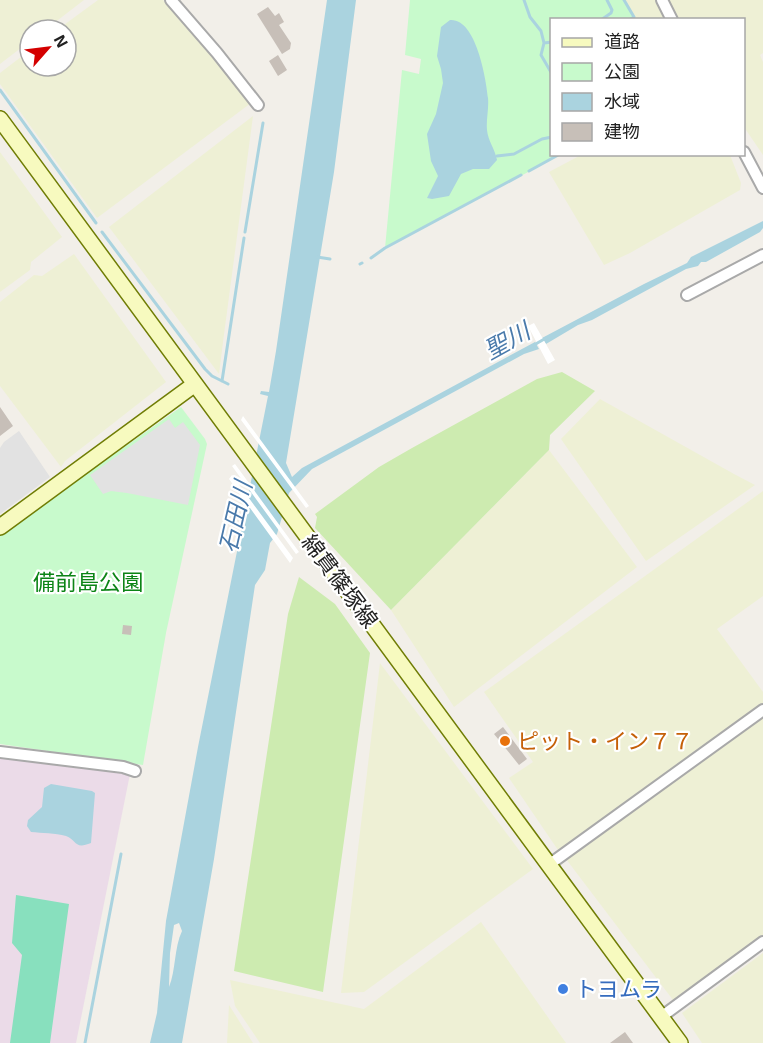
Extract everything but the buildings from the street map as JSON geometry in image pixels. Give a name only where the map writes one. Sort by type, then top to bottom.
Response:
[{"type":"main road","name":"綿貫篠塚線","points":[[0,119],[680,1043]]},
{"type":"main road","points":[[0,527],[195,384]]},
{"type":"street","points":[[171,0],[218,53],[258,105]]},
{"type":"street","points":[[662,0],[671,18]]},
{"type":"street","points":[[745,154],[763,188]]},
{"type":"street","points":[[687,295],[763,255]]},
{"type":"street","points":[[550,864],[763,710]]},
{"type":"street","points":[[0,752],[123,767],[135,771]]},
{"type":"street","points":[[661,1017],[763,942]]},
{"type":"shaded area","points":[[169,419],[175,428],[183,422],[200,445],[188,505],[127,493],[111,491],[103,494],[90,475]]},
{"type":"shaded area","points":[[19,431],[50,477],[0,514],[0,448],[4,442]]},
{"type":"shaded area","points":[[0,758],[130,774],[76,1043],[0,1043]]},
{"type":"green space","points":[[0,0],[84,0],[61,18],[18,18],[18,50],[0,64]]},
{"type":"green space","points":[[98,0],[163,0],[194,32],[251,103],[97,218],[0,84],[0,73],[18,59],[18,78],[78,78],[78,18],[73,18]]},
{"type":"green space","points":[[410,0],[624,0],[634,17],[550,18],[550,156],[558,156],[385,248],[402,70],[419,74],[421,59],[405,55]]},
{"type":"green space","points":[[624,0],[656,0],[666,18],[631,18],[633,17]]},
{"type":"green space","points":[[667,0],[763,0],[763,53],[760,55],[763,62],[763,155],[745,128],[745,18],[677,18]]},
{"type":"green space","points":[[253,116],[223,342],[219,374],[109,227]]},
{"type":"green space","points":[[0,152],[62,237],[31,262],[30,270],[0,292]]},
{"type":"green space","points":[[579,156],[730,156],[741,183],[740,190],[630,253],[604,265],[549,172]]},
{"type":"green space","points":[[74,254],[166,382],[65,461],[61,467],[0,386],[0,302],[34,275],[42,276]]},
{"type":"green space","points":[[562,372],[595,391],[550,435],[549,450],[391,610],[315,528],[317,517],[315,514],[379,467],[412,448],[537,379]]},
{"type":"green space","points":[[600,399],[755,485],[646,561],[561,439]]},
{"type":"green space","name":"備前島公園","points":[[181,407],[207,444],[166,633],[143,765],[0,744],[0,535]]},
{"type":"green space","points":[[549,450],[637,567],[454,707],[391,610]]},
{"type":"green space","points":[[763,491],[763,596],[717,629],[763,692],[763,703],[558,850],[509,778],[533,762],[484,692]]},
{"type":"green space","points":[[299,577],[335,604],[370,653],[323,992],[234,971],[288,614]]},
{"type":"green space","points":[[380,663],[533,869],[364,992],[341,993]]},
{"type":"green space","points":[[763,717],[763,935],[673,1000],[566,859]]},
{"type":"green space","points":[[16,895],[69,904],[50,1043],[10,1043],[22,955],[12,943]]},
{"type":"green space","points":[[481,922],[566,1043],[260,1043],[235,1006],[230,980],[364,1009]]},
{"type":"green space","points":[[763,953],[763,1043],[702,1043],[682,1013]]},
{"type":"green space","points":[[229,1005],[253,1043],[227,1043]]},
{"type":"water","points":[[327,0],[356,0],[334,172],[286,463],[292,477],[302,468],[535,342],[539,349],[524,354],[312,469],[289,493],[277,534],[270,543],[265,570],[255,585],[214,859],[182,1043],[150,1043],[157,1013],[166,921],[268,396],[260,394],[261,391],[269,392]],"holes":[[[179,923],[182,931],[178,945],[169,987],[174,925]]]},
{"type":"water","points":[[450,20],[459,22],[467,29],[478,51],[488,98],[488,134],[497,160],[489,169],[473,169],[461,174],[449,196],[432,199],[427,198],[438,176],[431,161],[427,134],[436,114],[443,83],[437,56],[441,27]]},
{"type":"water","points":[[763,221],[763,228],[760,232],[706,262],[686,269],[546,344],[542,338],[687,263],[691,257]]},
{"type":"water","points":[[51,784],[95,793],[91,843],[79,845],[66,836],[31,832],[27,826],[28,820],[42,807],[44,788]]},
{"type":"pier","points":[[534,323],[555,360],[548,364],[528,326]]},
{"type":"pier","points":[[243,416],[309,506],[306,508],[241,420]]},
{"type":"pier","points":[[235,464],[299,552],[296,554],[232,466]]},
{"type":"pier","points":[[232,475],[293,558],[290,563],[229,479]]},
{"type":"waterway","points":[[524,0],[530,17],[541,31],[544,43]]},
{"type":"waterway","points":[[604,18],[612,10],[607,0]]},
{"type":"waterway","points":[[624,0],[634,17],[632,18]]},
{"type":"waterway","points":[[550,42],[544,43],[541,55],[550,71]]},
{"type":"waterway","points":[[0,90],[96,223]]},
{"type":"waterway","points":[[245,232],[263,123]]},
{"type":"waterway","points":[[497,156],[514,154],[542,139],[550,137]]},
{"type":"waterway","points":[[529,171],[556,156]]},
{"type":"waterway","points":[[371,258],[385,248],[521,175]]},
{"type":"waterway","points":[[102,232],[205,369],[212,376],[228,384]]},
{"type":"waterway","points":[[222,381],[244,238]]},
{"type":"waterway","points":[[317,257],[330,259]]},
{"type":"waterway","name":"聖川","points":[[534,345],[546,338]]},
{"type":"waterway","points":[[85,1043],[121,854]]},
{"type":"place","name":"ピット・イン７７","points":[[505,741]]},
{"type":"place","name":"トヨムラ","points":[[563,989]]},
{"type":"water label","name":"石田川","points":[[236,517]]}]
